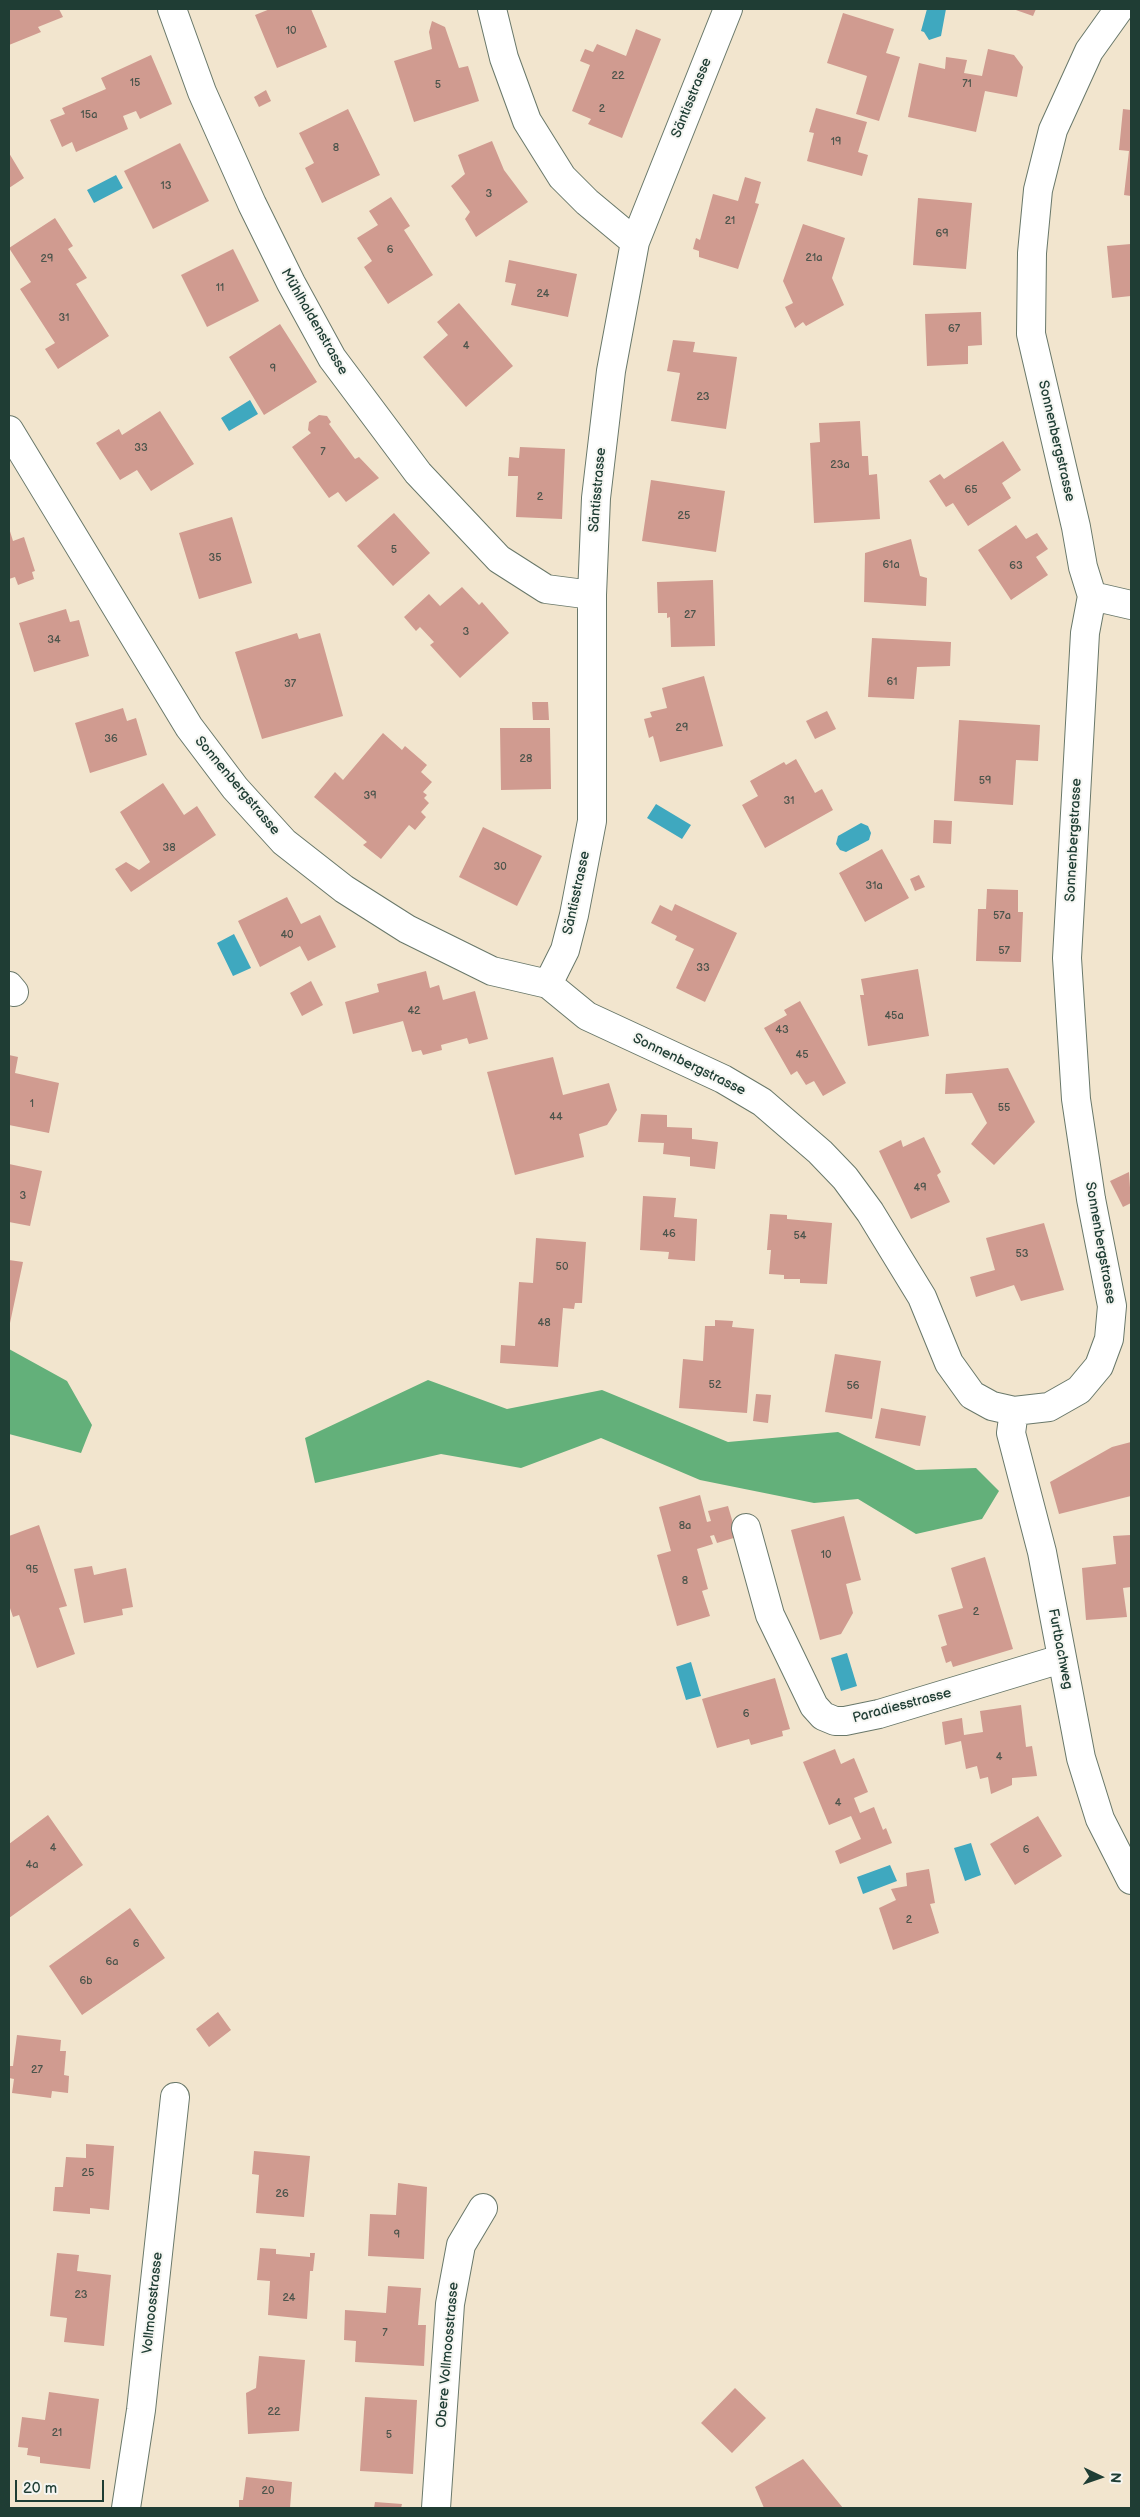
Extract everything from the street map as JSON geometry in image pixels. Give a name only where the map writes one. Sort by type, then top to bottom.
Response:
[{"type":"street","name":"Mühlhaldenstrasse","points":[[172,9],[202,92],[252,204],[290,283],[332,358],[418,474],[499,559],[546,589],[592,595]]},
{"type":"street","points":[[492,9],[504,58],[527,121],[562,177],[587,202],[635,242]]},
{"type":"street","name":"Säntisstrasse","points":[[548,984],[565,950],[574,915],[592,821],[592,595],[596,498],[611,371],[635,242],[728,9]]},
{"type":"street","name":"Sonnenbergstrasse","points":[[9,430],[189,727],[235,788],[284,842],[344,889],[407,929],[492,971],[548,984],[587,1016],[723,1080],[762,1102],[820,1152],[845,1178],[870,1212],[922,1298],[948,1362],[972,1395],[992,1406],[1014,1412],[1050,1407],[1079,1390],[1099,1366],[1109,1339],[1112,1306],[1091,1198],[1076,1099],[1067,958],[1085,633],[1092,596],[1082,567],[1076,528],[1031,334],[1032,253],[1038,190],[1053,130],[1089,51],[1119,9]]},
{"type":"street","points":[[1092,596],[1131,604]]},
{"type":"street","name":"Furtbachweg","points":[[1014,1412],[1011,1433],[1042,1552],[1061,1659],[1084,1767],[1100,1819],[1131,1880]]},
{"type":"street","name":"Paradiesstrasse","points":[[746,1528],[770,1615],[814,1706],[823,1716],[835,1721],[845,1721],[879,1714],[1061,1659]]},
{"type":"street","name":"Vollmoosstrasse","points":[[126,2508],[141,2410],[175,2097]]},
{"type":"street","name":"Obere Vollmoosstrasse","points":[[436,2508],[450,2304],[461,2245],[483,2208]]},
{"type":"green space","points":[[9,1349],[67,1381],[92,1425],[81,1453],[9,1434]]},
{"type":"green space","points":[[428,1380],[507,1409],[602,1390],[728,1442],[838,1432],[916,1470],[976,1468],[999,1491],[982,1519],[916,1534],[858,1499],[814,1503],[700,1480],[601,1438],[521,1468],[441,1454],[315,1483],[305,1438]]},
{"type":"water","points":[[927,9],[946,9],[941,36],[929,40],[924,32],[921,31]]},
{"type":"water","points":[[116,175],[123,188],[94,203],[87,190]]},
{"type":"water","points":[[250,400],[258,414],[229,431],[221,418]]},
{"type":"water","points":[[656,804],[691,825],[682,839],[647,818]]},
{"type":"water","points":[[861,823],[868,826],[871,833],[869,840],[846,852],[840,850],[836,844],[838,836]]},
{"type":"water","points":[[234,934],[251,968],[233,976],[217,943]]},
{"type":"water","points":[[847,1653],[857,1686],[841,1691],[831,1658]]},
{"type":"water","points":[[691,1662],[701,1696],[686,1700],[676,1667]]},
{"type":"water","points":[[971,1843],[981,1875],[965,1881],[954,1848]]},
{"type":"water","points":[[890,1865],[897,1881],[863,1894],[857,1877]]},
{"type":"building","points":[[9,9],[59,9],[63,17],[38,27],[41,32],[9,45]]},
{"type":"building","points":[[270,9],[311,9],[327,47],[277,68],[255,15]]},
{"type":"building","points":[[1013,9],[1036,9],[1033,16]]},
{"type":"building","points":[[843,13],[894,29],[886,53],[900,57],[879,121],[856,114],[867,76],[827,63]]},
{"type":"building","points":[[432,21],[445,27],[459,68],[468,66],[479,101],[414,122],[394,61],[432,49],[429,32]]},
{"type":"building","points":[[636,29],[661,39],[622,138],[588,124],[591,119],[572,111],[590,65],[580,61],[585,49],[593,52],[597,44],[626,56]]},
{"type":"building","points":[[988,49],[1014,55],[1023,67],[1017,97],[985,91],[976,132],[908,117],[919,63],[945,69],[946,57],[967,60],[964,73],[982,76]]},
{"type":"building","points":[[151,55],[172,104],[140,119],[136,111],[123,116],[128,129],[76,152],[72,142],[62,147],[50,120],[65,114],[62,108],[106,89],[101,78]]},
{"type":"building","points":[[266,90],[271,101],[259,107],[254,97]]},
{"type":"building","points":[[816,108],[867,122],[858,152],[868,155],[862,176],[807,161],[814,133],[809,132]]},
{"type":"building","points":[[348,109],[380,175],[322,203],[305,168],[314,163],[299,133]]},
{"type":"building","points":[[1123,109],[1131,110],[1131,196],[1124,195],[1129,151],[1119,150]]},
{"type":"building","points":[[492,141],[504,170],[528,202],[476,237],[465,219],[470,212],[451,186],[465,174],[458,155]]},
{"type":"building","points":[[180,143],[209,201],[153,229],[124,171]]},
{"type":"building","points":[[9,153],[24,178],[9,188]]},
{"type":"building","points":[[745,177],[761,182],[755,203],[759,204],[738,269],[699,257],[699,251],[693,249],[696,238],[700,240],[713,194],[738,201]]},
{"type":"building","points":[[391,197],[410,226],[404,230],[433,275],[388,304],[364,267],[372,261],[357,238],[378,225],[369,211]]},
{"type":"building","points":[[918,198],[972,203],[966,269],[913,265]]},
{"type":"building","points":[[55,218],[73,246],[68,249],[87,278],[76,284],[109,336],[58,369],[45,349],[55,343],[20,289],[31,282],[9,248]]},
{"type":"building","points":[[803,224],[845,238],[832,278],[844,305],[806,326],[803,322],[795,328],[785,307],[793,303],[783,281]]},
{"type":"building","points":[[1131,244],[1131,296],[1112,298],[1107,246]]},
{"type":"building","points":[[233,249],[259,301],[207,327],[181,275]]},
{"type":"building","points":[[509,260],[577,274],[568,317],[511,305],[516,284],[505,282]]},
{"type":"building","points":[[459,303],[513,366],[466,407],[423,357],[448,335],[437,322]]},
{"type":"building","points":[[981,312],[982,345],[968,346],[968,364],[927,366],[925,314]]},
{"type":"building","points":[[280,324],[317,382],[264,415],[229,357]]},
{"type":"building","points":[[673,340],[695,342],[693,352],[737,357],[726,429],[671,421],[680,373],[667,371]]},
{"type":"building","points":[[160,411],[194,464],[151,491],[137,470],[120,480],[96,443],[119,429],[122,435]]},
{"type":"building","points":[[319,415],[327,416],[331,422],[329,424],[355,459],[359,457],[379,478],[346,502],[338,492],[329,498],[292,447],[311,433],[308,430],[309,422]]},
{"type":"building","points":[[860,421],[862,456],[868,456],[869,475],[877,474],[880,519],[814,523],[810,443],[820,442],[819,423]]},
{"type":"building","points":[[1003,441],[1021,470],[1002,483],[1011,498],[968,526],[953,503],[946,507],[929,481],[940,474],[944,479]]},
{"type":"building","points":[[520,447],[565,449],[562,519],[516,517],[518,476],[508,476],[509,457],[519,458]]},
{"type":"building","points":[[651,480],[725,491],[716,552],[642,541]]},
{"type":"building","points":[[394,513],[430,553],[393,586],[357,546]]},
{"type":"building","points":[[232,517],[252,583],[199,599],[179,533]]},
{"type":"building","points":[[1016,525],[1026,539],[1037,533],[1048,549],[1036,557],[1048,575],[1011,600],[978,550]]},
{"type":"building","points":[[9,528],[13,541],[24,537],[35,571],[32,572],[34,579],[18,585],[15,577],[9,579]]},
{"type":"building","points":[[911,539],[920,576],[927,578],[926,606],[864,602],[865,553]]},
{"type":"building","points":[[713,580],[715,646],[671,647],[670,617],[667,618],[667,613],[658,613],[657,582]]},
{"type":"building","points":[[462,587],[479,605],[482,602],[509,633],[460,678],[430,645],[434,642],[420,627],[416,631],[404,617],[429,594],[440,606]]},
{"type":"building","points":[[66,609],[70,622],[79,620],[89,656],[34,672],[19,623]]},
{"type":"building","points":[[297,633],[299,639],[320,633],[343,716],[262,739],[235,652]]},
{"type":"building","points":[[872,638],[951,642],[950,666],[917,667],[914,699],[868,697]]},
{"type":"building","points":[[704,676],[723,746],[660,762],[653,736],[649,738],[644,719],[652,717],[650,712],[667,708],[662,688]]},
{"type":"building","points":[[532,702],[548,702],[549,720],[533,720]]},
{"type":"building","points":[[123,708],[127,721],[136,718],[147,755],[90,773],[75,723]]},
{"type":"building","points":[[827,711],[836,729],[815,739],[806,721]]},
{"type":"building","points":[[959,720],[1040,725],[1038,761],[1016,760],[1013,805],[954,801]]},
{"type":"building","points":[[500,728],[550,728],[551,789],[501,790]]},
{"type":"building","points":[[383,733],[402,750],[405,746],[427,765],[421,772],[432,782],[423,792],[427,795],[424,798],[429,803],[421,812],[426,817],[415,830],[409,825],[381,859],[363,845],[367,842],[314,797],[335,772],[343,780]]},
{"type":"building","points":[[796,759],[815,793],[822,789],[833,810],[765,848],[742,805],[758,796],[750,781],[784,762],[786,765]]},
{"type":"building","points":[[163,783],[184,815],[197,806],[216,835],[131,892],[115,869],[126,862],[139,870],[150,862],[120,812]]},
{"type":"building","points":[[934,820],[952,821],[951,844],[933,843]]},
{"type":"building","points":[[483,827],[542,856],[517,906],[459,877]]},
{"type":"building","points":[[882,849],[909,898],[865,922],[839,873]]},
{"type":"building","points":[[919,875],[925,887],[915,891],[910,879]]},
{"type":"building","points":[[987,889],[1018,890],[1018,912],[1023,912],[1021,962],[976,961],[978,909],[986,909]]},
{"type":"building","points":[[287,897],[301,924],[320,915],[336,947],[308,961],[300,946],[260,967],[238,921]]},
{"type":"building","points":[[675,904],[737,933],[705,1002],[676,988],[694,949],[675,940],[677,936],[651,923],[660,905],[672,911]]},
{"type":"building","points":[[918,969],[929,1036],[868,1046],[860,995],[864,995],[861,979]]},
{"type":"building","points":[[426,971],[430,988],[439,985],[443,1000],[475,991],[488,1039],[469,1044],[467,1038],[441,1045],[442,1050],[423,1055],[421,1050],[412,1052],[403,1021],[353,1034],[345,1002],[379,992],[377,984]]},
{"type":"building","points":[[311,981],[323,1005],[302,1016],[290,993]]},
{"type":"building","points":[[800,1001],[846,1083],[823,1096],[814,1081],[806,1085],[797,1071],[791,1075],[764,1028],[787,1015],[784,1010]]},
{"type":"building","points":[[9,1055],[18,1057],[15,1073],[59,1083],[49,1133],[9,1125]]},
{"type":"building","points":[[553,1057],[563,1095],[609,1083],[617,1110],[607,1125],[579,1134],[584,1157],[515,1175],[487,1072]]},
{"type":"building","points":[[1008,1068],[1035,1122],[994,1165],[971,1144],[987,1123],[972,1093],[945,1094],[946,1074]]},
{"type":"building","points":[[641,1114],[667,1115],[667,1127],[692,1128],[692,1139],[718,1142],[715,1169],[690,1166],[690,1157],[663,1154],[664,1143],[638,1142]]},
{"type":"building","points":[[924,1137],[941,1172],[937,1175],[950,1202],[911,1219],[879,1151],[901,1140],[903,1147]]},
{"type":"building","points":[[9,1164],[42,1171],[30,1226],[9,1222]]},
{"type":"building","points":[[1129,1172],[1131,1203],[1123,1207],[1110,1181]]},
{"type":"building","points":[[643,1196],[676,1198],[674,1217],[697,1219],[695,1261],[668,1259],[669,1252],[640,1250]]},
{"type":"building","points":[[770,1214],[787,1215],[787,1219],[832,1223],[827,1284],[800,1283],[800,1279],[784,1279],[784,1275],[769,1274],[771,1250],[767,1250]]},
{"type":"building","points":[[1044,1223],[1064,1290],[1021,1301],[1014,1285],[976,1297],[970,1277],[995,1270],[986,1238]]},
{"type":"building","points":[[536,1238],[586,1242],[582,1303],[575,1303],[574,1309],[563,1308],[558,1367],[500,1363],[501,1345],[515,1346],[519,1282],[533,1283]]},
{"type":"building","points":[[9,1260],[23,1262],[10,1323],[9,1323]]},
{"type":"building","points":[[715,1320],[733,1321],[732,1327],[754,1329],[747,1413],[679,1408],[683,1359],[703,1361],[705,1326],[715,1326]]},
{"type":"building","points":[[835,1354],[881,1361],[872,1419],[825,1412]]},
{"type":"building","points":[[756,1394],[771,1395],[768,1423],[753,1421]]},
{"type":"building","points":[[881,1408],[926,1416],[920,1446],[875,1438]]},
{"type":"building","points":[[1131,1442],[1131,1496],[1059,1514],[1050,1482],[1112,1447]]},
{"type":"building","points":[[700,1495],[707,1522],[711,1521],[708,1511],[728,1506],[737,1537],[717,1543],[714,1535],[710,1536],[713,1544],[697,1549],[708,1589],[702,1591],[710,1616],[677,1626],[657,1555],[671,1551],[659,1507]]},
{"type":"building","points":[[844,1516],[861,1580],[846,1584],[853,1613],[841,1634],[820,1640],[791,1530]]},
{"type":"building","points":[[39,1525],[67,1606],[59,1608],[75,1654],[37,1668],[19,1615],[13,1617],[9,1605],[9,1536]]},
{"type":"building","points":[[1131,1535],[1131,1587],[1123,1588],[1127,1617],[1086,1620],[1082,1568],[1116,1564],[1113,1536]]},
{"type":"building","points":[[985,1557],[1013,1649],[953,1667],[951,1661],[946,1663],[941,1647],[947,1645],[938,1615],[963,1608],[951,1568]]},
{"type":"building","points":[[92,1566],[94,1575],[126,1568],[133,1607],[122,1609],[123,1615],[84,1623],[74,1569]]},
{"type":"building","points":[[775,1678],[790,1729],[782,1731],[783,1736],[751,1745],[749,1739],[717,1748],[702,1699]]},
{"type":"building","points":[[1021,1705],[1026,1747],[1032,1746],[1037,1776],[1012,1778],[1012,1785],[991,1794],[988,1777],[980,1779],[977,1766],[966,1769],[961,1741],[945,1745],[942,1722],[962,1718],[964,1735],[983,1732],[980,1711]]},
{"type":"building","points":[[835,1749],[841,1764],[854,1758],[868,1792],[854,1798],[860,1813],[874,1807],[883,1830],[886,1828],[892,1843],[840,1864],[835,1851],[861,1839],[851,1816],[829,1825],[803,1762]]},
{"type":"building","points":[[48,1815],[83,1865],[9,1918],[9,1844]]},
{"type":"building","points":[[1038,1816],[1062,1856],[1015,1885],[990,1844]]},
{"type":"building","points":[[929,1869],[935,1903],[930,1904],[939,1933],[893,1950],[879,1908],[896,1900],[891,1889],[907,1886],[906,1873]]},
{"type":"building","points":[[130,1908],[165,1958],[82,2015],[49,1966]]},
{"type":"building","points":[[218,2012],[231,2030],[209,2047],[196,2029]]},
{"type":"building","points":[[17,2035],[61,2040],[60,2051],[66,2051],[64,2075],[69,2076],[68,2093],[52,2091],[51,2098],[12,2093],[14,2079],[9,2078],[10,2066],[13,2066]]},
{"type":"building","points":[[86,2144],[114,2146],[109,2210],[90,2208],[90,2214],[53,2211],[55,2187],[63,2187],[66,2157],[86,2158]]},
{"type":"building","points":[[254,2151],[310,2156],[304,2217],[256,2213],[259,2175],[252,2174]]},
{"type":"building","points":[[398,2183],[427,2187],[424,2259],[368,2256],[370,2214],[396,2215]]},
{"type":"building","points":[[260,2248],[276,2249],[276,2254],[310,2257],[310,2253],[315,2253],[313,2271],[310,2271],[307,2319],[268,2315],[270,2281],[257,2280]]},
{"type":"building","points":[[57,2253],[79,2255],[77,2271],[111,2275],[104,2346],[64,2342],[67,2318],[50,2316]]},
{"type":"building","points":[[388,2286],[421,2288],[418,2325],[426,2325],[424,2366],[355,2362],[356,2341],[344,2340],[345,2310],[386,2313]]},
{"type":"building","points":[[259,2356],[305,2360],[299,2431],[248,2434],[246,2393],[256,2388]]},
{"type":"building","points":[[735,2388],[766,2418],[732,2453],[701,2423]]},
{"type":"building","points":[[49,2392],[99,2399],[90,2469],[40,2463],[40,2457],[27,2455],[28,2448],[18,2447],[22,2417],[45,2420]]},
{"type":"building","points":[[365,2397],[417,2400],[413,2474],[360,2471]]},
{"type":"building","points":[[803,2459],[843,2508],[764,2508],[755,2487]]},
{"type":"building","points":[[246,2477],[292,2482],[290,2508],[239,2508],[239,2500],[243,2500]]},
{"type":"building","points":[[375,2502],[402,2504],[401,2508],[374,2508]]}]
